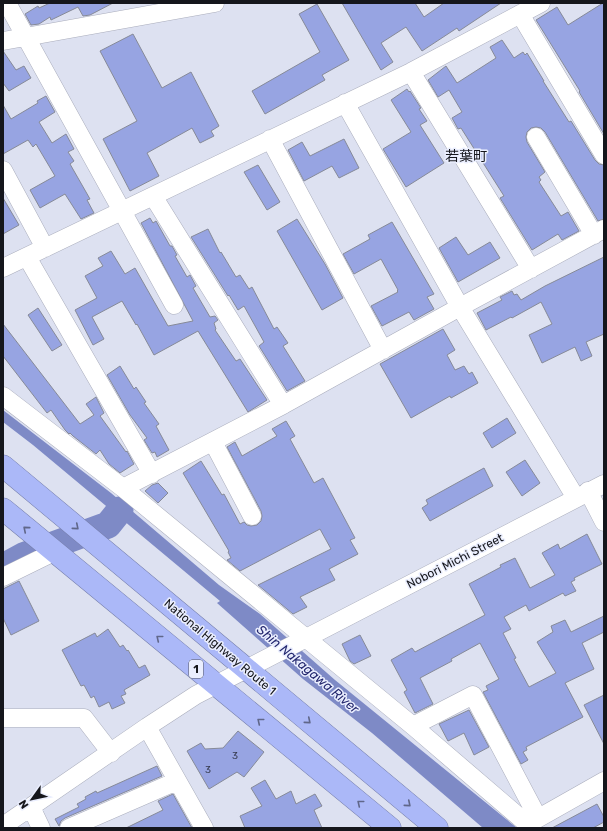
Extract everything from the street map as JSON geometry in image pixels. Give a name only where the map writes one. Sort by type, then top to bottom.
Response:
[{"type":"highway","name":"National Highway Route 1","points":[[3,466],[251,666],[437,828]]},
{"type":"highway","name":"1","points":[[3,509],[390,828]]},
{"type":"street","points":[[7,3],[174,305]]},
{"type":"street","points":[[3,41],[215,3]]},
{"type":"street","points":[[3,268],[411,72],[541,3]]},
{"type":"street","points":[[520,14],[604,155]]},
{"type":"street","points":[[411,72],[532,269]]},
{"type":"street","points":[[345,103],[460,307],[590,491],[604,522]]},
{"type":"street","points":[[123,488],[283,405],[599,232],[536,137]]},
{"type":"street","points":[[270,139],[383,350]]},
{"type":"street","points":[[3,170],[45,248]]},
{"type":"street","points":[[153,196],[283,405]]},
{"type":"street","points":[[27,257],[152,474]]},
{"type":"street","points":[[3,396],[123,488],[413,726],[530,825]]},
{"type":"street","points":[[213,442],[252,516]]},
{"type":"street","name":"Nobori Michi Street","points":[[3,826],[147,727],[196,696],[251,666],[590,491]]},
{"type":"street","points":[[3,577],[54,552]]},
{"type":"street","points":[[413,726],[473,695],[530,825]]},
{"type":"street","points":[[3,718],[84,718],[111,753]]},
{"type":"street","points":[[147,727],[204,828]]},
{"type":"street","points":[[530,825],[604,781]]},
{"type":"street","points":[[69,828],[177,782]]},
{"type":"street","points":[[31,807],[41,828]]},
{"type":"water","name":"Shin Nakagawa River","points":[[3,410],[111,493],[219,585],[260,614],[335,680],[517,828],[483,828],[372,733],[303,679],[217,603],[220,601],[33,445],[3,422]]},
{"type":"building","points":[[50,3],[113,3],[90,15],[83,16],[78,7],[51,20],[50,17],[39,24],[31,25],[25,14],[38,6],[39,8]]},
{"type":"building","points":[[342,3],[415,3],[424,17],[444,3],[501,3],[459,31],[457,28],[422,51],[406,27],[381,43],[393,62],[381,70]]},
{"type":"building","points":[[603,3],[604,134],[579,92],[580,91],[536,20],[557,7],[568,25]]},
{"type":"building","points":[[317,4],[349,60],[322,75],[325,80],[265,114],[252,91],[320,52],[299,14]]},
{"type":"building","points":[[133,34],[162,88],[191,72],[219,126],[211,131],[214,136],[200,143],[192,128],[147,153],[159,176],[130,191],[103,139],[137,121],[100,51]]},
{"type":"building","points":[[502,40],[514,58],[523,52],[525,55],[527,53],[569,122],[571,121],[595,160],[599,164],[604,165],[604,219],[598,221],[545,132],[541,128],[536,127],[531,128],[527,132],[527,142],[545,172],[539,177],[541,180],[539,182],[561,216],[568,212],[579,231],[562,240],[558,234],[532,250],[500,198],[504,196],[461,128],[458,129],[452,118],[462,112],[449,90],[438,97],[428,80],[446,66],[457,83],[496,58],[490,47]]},
{"type":"building","points":[[3,51],[16,70],[24,66],[31,78],[9,91],[3,83]]},
{"type":"building","points":[[407,89],[409,92],[410,91],[421,108],[419,109],[427,121],[420,125],[444,163],[406,187],[383,149],[411,132],[391,100]]},
{"type":"building","points":[[46,96],[55,112],[39,122],[52,143],[66,134],[74,149],[68,152],[74,161],[70,164],[90,199],[87,200],[94,213],[81,219],[65,194],[40,208],[30,190],[55,176],[36,144],[33,147],[28,140],[3,154],[3,105],[11,119],[38,103],[37,101]]},
{"type":"building","points":[[344,139],[359,168],[339,178],[332,166],[304,181],[288,150],[302,142],[310,156]]},
{"type":"building","points":[[258,165],[280,202],[267,210],[244,172]]},
{"type":"building","points":[[3,198],[19,225],[3,234]]},
{"type":"building","points":[[150,218],[153,223],[156,221],[170,246],[172,246],[177,255],[175,256],[187,277],[190,275],[196,286],[193,288],[210,317],[215,316],[218,320],[214,323],[215,330],[236,361],[240,359],[267,400],[248,412],[198,331],[154,355],[122,301],[92,317],[104,339],[93,345],[75,310],[97,298],[85,276],[103,266],[98,258],[111,251],[125,274],[135,268],[168,326],[193,321],[141,223]]},
{"type":"building","points":[[297,219],[325,264],[343,298],[322,310],[277,231]]},
{"type":"building","points":[[392,222],[434,294],[427,297],[434,309],[414,320],[409,312],[382,326],[371,306],[398,292],[398,290],[381,259],[354,274],[343,254],[370,239],[368,235]]},
{"type":"building","points":[[208,229],[220,253],[221,252],[236,277],[240,275],[249,289],[252,287],[274,329],[277,327],[288,343],[283,346],[305,381],[287,391],[259,346],[264,342],[244,306],[238,310],[191,237]]},
{"type":"building","points":[[456,237],[468,255],[490,242],[500,258],[458,282],[439,248]]},
{"type":"building","points":[[604,257],[604,334],[586,342],[592,356],[581,361],[575,347],[542,363],[529,335],[552,324],[541,302],[486,330],[477,313],[502,300],[500,297],[512,291],[514,295],[517,294],[521,300],[545,286]]},
{"type":"building","points":[[38,308],[62,345],[52,351],[28,315]]},
{"type":"building","points":[[3,324],[80,424],[94,415],[86,404],[96,397],[104,413],[100,416],[126,452],[127,451],[134,464],[120,473],[109,464],[100,450],[96,454],[70,433],[69,434],[51,410],[47,413],[3,356]]},
{"type":"building","points":[[443,329],[455,350],[447,355],[455,370],[464,366],[469,374],[472,372],[478,383],[451,398],[450,396],[411,418],[380,364]]},
{"type":"building","points":[[120,366],[134,389],[136,387],[146,402],[144,403],[159,424],[156,426],[169,450],[157,457],[155,452],[152,453],[144,440],[147,438],[130,415],[107,375]]},
{"type":"building","points":[[507,418],[516,433],[492,448],[483,433]]},
{"type":"building","points":[[286,421],[295,436],[290,439],[314,483],[323,478],[355,538],[350,540],[358,554],[329,569],[335,580],[300,597],[307,607],[293,614],[258,585],[331,549],[320,529],[240,571],[227,560],[231,558],[228,552],[229,551],[183,473],[201,461],[222,495],[224,494],[240,524],[244,522],[251,526],[257,525],[261,521],[261,511],[227,447],[235,442],[242,456],[277,436],[272,429]]},
{"type":"building","points":[[525,460],[540,483],[522,496],[506,472]]},
{"type":"building","points":[[484,468],[493,486],[430,521],[422,508],[428,504],[426,500]]},
{"type":"building","points":[[158,483],[168,493],[158,503],[145,491],[152,485]]},
{"type":"building","points":[[587,534],[602,564],[574,578],[575,580],[571,582],[576,591],[565,596],[563,593],[529,611],[526,605],[504,617],[511,629],[503,633],[516,658],[514,659],[529,687],[556,673],[537,642],[553,632],[551,626],[565,620],[571,632],[604,616],[604,632],[582,643],[594,669],[565,683],[583,717],[526,747],[527,750],[523,752],[528,760],[521,764],[483,692],[488,690],[486,686],[499,679],[480,643],[451,659],[452,661],[420,678],[433,704],[415,713],[404,692],[407,690],[391,660],[412,648],[415,652],[485,615],[469,584],[501,567],[500,565],[515,558],[530,588],[555,575],[542,553],[558,544],[560,549]]},
{"type":"building","points":[[19,581],[39,621],[11,635],[3,618],[3,589]]},
{"type":"building","points":[[108,629],[120,647],[123,645],[127,651],[128,650],[139,668],[145,665],[150,675],[124,690],[126,694],[121,696],[125,703],[112,709],[109,702],[99,707],[94,696],[91,698],[84,685],[81,686],[62,650],[95,633],[97,637]]},
{"type":"building","points":[[360,635],[371,656],[354,664],[350,661],[342,644]]},
{"type":"building","points":[[604,695],[604,744],[584,705]]},
{"type":"building","points":[[469,710],[489,747],[474,755],[464,733],[448,741],[439,724]]},
{"type":"building","points":[[238,731],[264,752],[244,777],[237,772],[209,789],[187,751],[201,743],[205,749],[223,748]]},
{"type":"building","points":[[157,766],[162,776],[65,818],[61,821],[59,826],[55,819],[79,807],[77,804],[86,799],[85,797],[96,791],[97,793]]},
{"type":"building","points":[[265,780],[276,799],[291,791],[296,804],[315,794],[322,806],[314,810],[322,828],[245,828],[240,816],[262,806],[251,788]]},
{"type":"building","points":[[173,794],[192,828],[126,828],[163,810],[158,801]]},
{"type":"building","points":[[597,804],[604,817],[604,822],[593,828],[552,828]]},
{"type":"waterway","points":[[3,567],[23,556],[108,525],[120,510]]},
{"type":"district","name":"若葉町","points":[[466,156]]}]
